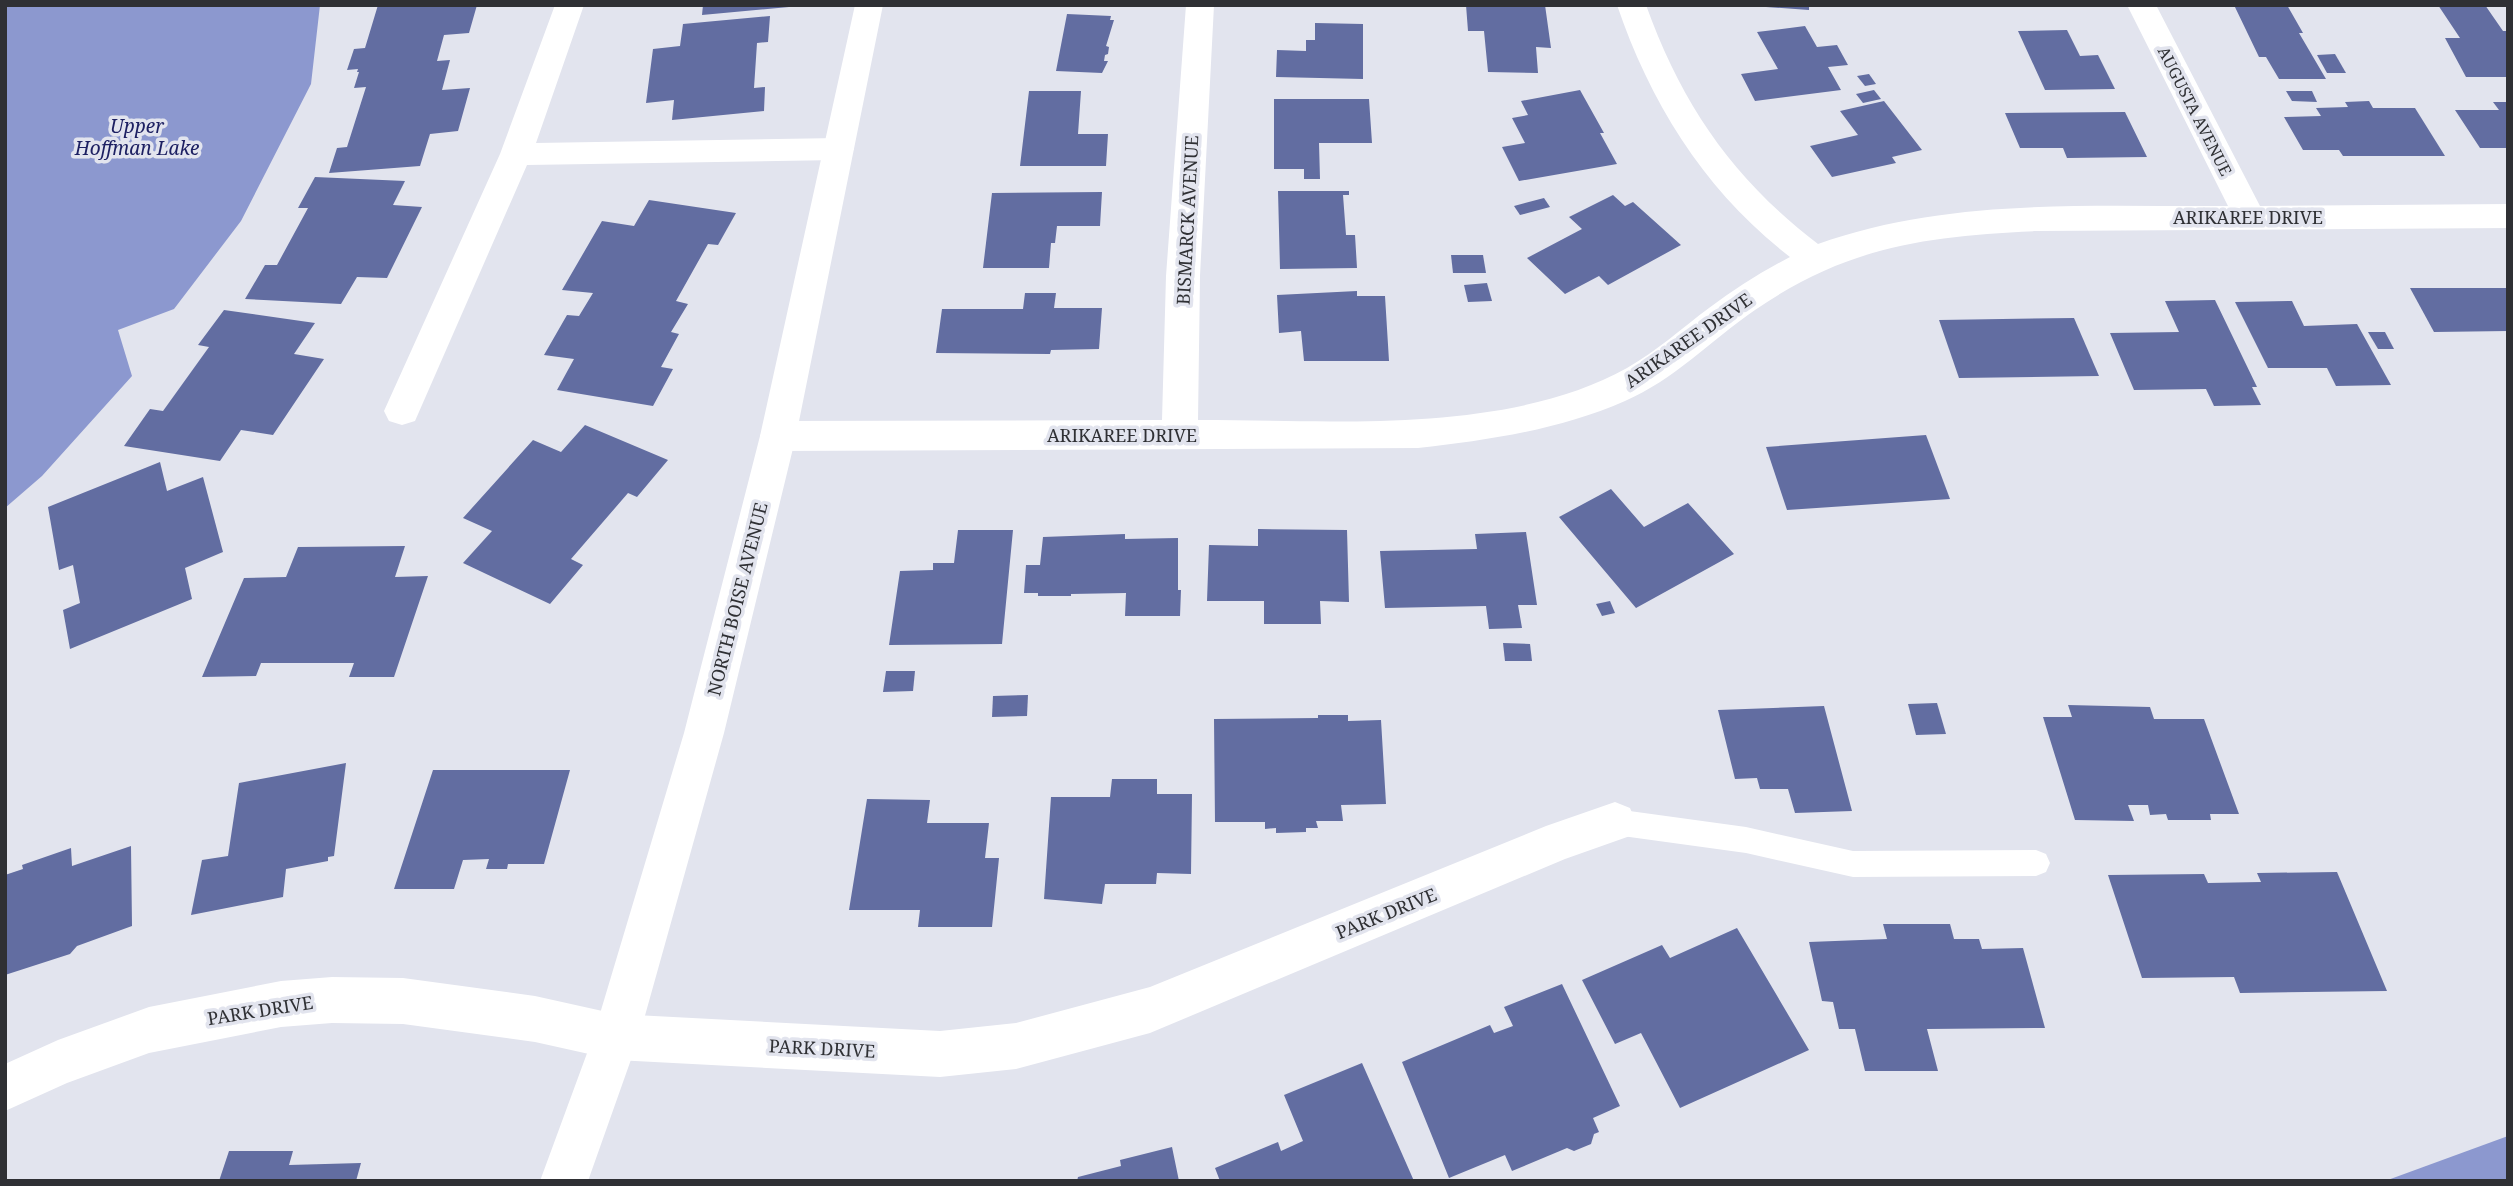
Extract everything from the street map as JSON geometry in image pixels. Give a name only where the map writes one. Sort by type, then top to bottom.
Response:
[{"type":"street","points":[[402,411],[516,154],[569,5]]},
{"type":"street","name":"NORTH BOISE AVENUE","points":[[564,1181],[616,1037],[704,733],[778,436],[869,5]]},
{"type":"street","name":"BISMARCK AVENUE","points":[[1180,435],[1183,276],[1200,5]]},
{"type":"street","points":[[1631,5],[1679,117],[1743,198],[1777,232],[1815,259]]},
{"type":"street","name":"AUGUSTA AVENUE","points":[[2141,5],[2250,217]]},
{"type":"street","points":[[516,154],[838,149]]},
{"type":"street","name":"ARIKAREE DRIVE","points":[[778,436],[1418,434],[1467,428],[1565,408],[1602,396],[1639,378],[1731,309],[1815,259],[1847,247],[1931,228],[1975,222],[2508,216]]},
{"type":"street","name":"PARK DRIVE","points":[[5,1088],[58,1062],[149,1030],[293,1003],[332,1000],[403,1002],[535,1019],[616,1037],[940,1054],[1016,1046],[1150,1010],[1561,840],[1615,822]]},
{"type":"lane","points":[[1615,822],[1746,840],[1853,864],[2036,863]]},
{"type":"water","name":"Upper Hoffman Lake","points":[[5,5],[320,5],[311,84],[241,221],[174,309],[118,330],[132,376],[42,476],[5,508]]},
{"type":"water","points":[[2508,1136],[2508,1181],[2385,1181]]},
{"type":"building","points":[[378,5],[477,5],[469,33],[444,35],[437,61],[450,60],[442,90],[470,88],[458,131],[430,134],[420,166],[329,173],[337,148],[347,147],[366,87],[354,88],[358,69],[347,70],[354,49],[365,48]]},
{"type":"building","points":[[703,5],[789,5],[789,7],[702,15]]},
{"type":"building","points":[[1466,5],[1545,5],[1551,48],[1536,47],[1538,73],[1488,72],[1484,31],[1468,31]]},
{"type":"building","points":[[1809,5],[1809,10],[1766,7]]},
{"type":"building","points":[[2234,5],[2287,5],[2303,33],[2299,33],[2326,79],[2279,79],[2266,57],[2259,57]]},
{"type":"building","points":[[2438,5],[2485,5],[2503,31],[2508,31],[2508,77],[2466,77],[2445,38],[2460,38]]},
{"type":"building","points":[[1067,14],[1111,16],[1110,20],[1114,20],[1106,46],[1109,47],[1104,61],[1108,61],[1102,73],[1056,71]]},
{"type":"building","points":[[770,16],[768,42],[757,43],[754,88],[765,87],[764,111],[672,120],[674,100],[646,103],[653,49],[680,46],[683,24]]},
{"type":"building","points":[[1315,23],[1363,24],[1363,79],[1276,77],[1277,50],[1306,51],[1306,40],[1315,40]]},
{"type":"building","points":[[1805,26],[1817,47],[1837,45],[1848,65],[1828,67],[1841,90],[1755,101],[1741,74],[1778,69],[1757,32]]},
{"type":"building","points":[[2067,30],[2080,56],[2098,55],[2115,89],[2045,90],[2018,31]]},
{"type":"building","points":[[2335,54],[2346,73],[2327,73],[2317,55]]},
{"type":"building","points":[[1869,74],[1876,84],[1865,86],[1857,76]]},
{"type":"building","points":[[1580,90],[1604,133],[1600,133],[1617,164],[1519,181],[1502,147],[1525,143],[1512,118],[1528,115],[1521,101]]},
{"type":"building","points":[[1874,90],[1881,99],[1863,103],[1856,94]]},
{"type":"building","points":[[1029,91],[1081,91],[1078,134],[1108,134],[1106,166],[1020,166]]},
{"type":"building","points":[[2286,91],[2312,91],[2317,102],[2292,101]]},
{"type":"building","points":[[1274,99],[1369,99],[1372,143],[1319,143],[1320,179],[1304,179],[1304,169],[1274,169]]},
{"type":"building","points":[[1884,101],[1922,150],[1892,157],[1896,163],[1832,177],[1810,146],[1858,135],[1840,111]]},
{"type":"building","points":[[2369,101],[2373,108],[2415,108],[2445,156],[2343,156],[2339,150],[2303,150],[2284,117],[2321,116],[2316,108],[2348,107],[2345,102]]},
{"type":"building","points":[[2493,102],[2508,102],[2508,148],[2480,148],[2455,110],[2499,110]]},
{"type":"building","points":[[2125,112],[2147,157],[2067,158],[2063,148],[2020,148],[2005,113]]},
{"type":"building","points":[[315,177],[405,181],[393,205],[422,207],[387,278],[357,277],[341,304],[245,299],[265,265],[277,265],[308,208],[298,208]]},
{"type":"building","points":[[1278,191],[1349,191],[1349,195],[1343,195],[1346,235],[1355,235],[1357,268],[1280,269]]},
{"type":"building","points":[[1102,192],[1100,226],[1057,226],[1055,243],[1051,243],[1049,268],[983,268],[992,193]]},
{"type":"building","points":[[1613,195],[1625,206],[1633,202],[1681,245],[1608,285],[1599,276],[1565,294],[1527,258],[1582,229],[1569,217]]},
{"type":"building","points":[[1544,198],[1550,207],[1520,215],[1514,206]]},
{"type":"building","points":[[649,200],[736,213],[718,245],[708,244],[676,301],[688,304],[671,332],[679,334],[661,367],[673,369],[653,406],[557,390],[574,359],[544,355],[567,315],[579,316],[593,293],[562,290],[602,221],[634,226]]},
{"type":"building","points":[[1451,255],[1483,255],[1486,273],[1453,273]]},
{"type":"building","points":[[1487,283],[1492,301],[1468,302],[1464,285]]},
{"type":"building","points":[[2410,288],[2508,288],[2508,331],[2434,332]]},
{"type":"building","points":[[1357,291],[1357,296],[1385,296],[1389,361],[1304,361],[1301,331],[1279,333],[1277,295]]},
{"type":"building","points":[[1025,293],[1056,293],[1054,308],[1102,308],[1099,349],[1051,350],[1050,354],[936,353],[942,309],[1023,309]]},
{"type":"building","points":[[2215,300],[2257,387],[2252,387],[2261,405],[2214,406],[2206,389],[2134,390],[2110,333],[2179,332],[2165,301]]},
{"type":"building","points":[[2292,301],[2304,326],[2357,324],[2391,385],[2336,386],[2327,368],[2268,368],[2235,302]]},
{"type":"building","points":[[224,310],[315,323],[294,354],[324,359],[273,435],[241,430],[220,461],[124,446],[150,409],[163,411],[209,347],[198,345]]},
{"type":"building","points":[[2074,318],[2099,376],[1959,378],[1939,320]]},
{"type":"building","points":[[2368,332],[2385,332],[2394,349],[2378,349]]},
{"type":"building","points":[[585,425],[668,460],[637,497],[628,493],[571,559],[583,565],[550,604],[463,563],[492,531],[463,518],[533,440],[561,452]]},
{"type":"building","points":[[1926,435],[1950,499],[1787,510],[1766,447]]},
{"type":"building","points":[[160,462],[167,491],[203,477],[223,552],[185,568],[192,599],[70,649],[63,610],[80,603],[73,565],[59,570],[48,507]]},
{"type":"building","points":[[1611,489],[1644,527],[1688,503],[1734,554],[1636,608],[1559,517]]},
{"type":"building","points":[[1258,529],[1347,530],[1349,602],[1320,601],[1321,624],[1264,624],[1264,601],[1207,601],[1209,545],[1258,546]]},
{"type":"building","points":[[958,530],[1013,530],[1002,644],[889,645],[900,571],[933,570],[933,563],[954,563]]},
{"type":"building","points":[[1526,532],[1537,605],[1518,605],[1522,628],[1489,629],[1486,606],[1385,608],[1380,551],[1477,549],[1475,534]]},
{"type":"building","points":[[1125,534],[1125,539],[1178,538],[1180,616],[1125,616],[1126,593],[1038,596],[1038,593],[1024,593],[1026,565],[1040,565],[1043,537]]},
{"type":"building","points":[[405,546],[395,577],[428,576],[394,677],[349,677],[354,663],[261,663],[256,676],[202,677],[244,578],[286,577],[298,547]]},
{"type":"building","points":[[1610,601],[1615,613],[1602,616],[1596,604]]},
{"type":"building","points":[[1503,643],[1530,644],[1532,661],[1505,661]]},
{"type":"building","points":[[886,671],[915,671],[913,691],[883,692]]},
{"type":"building","points":[[1028,695],[1027,716],[992,717],[993,696]]},
{"type":"building","points":[[1937,703],[1946,734],[1916,735],[1908,704]]},
{"type":"building","points":[[2068,705],[2150,707],[2154,719],[2204,719],[2239,814],[2210,814],[2211,820],[2168,820],[2166,814],[2150,815],[2148,805],[2128,805],[2134,821],[2075,820],[2043,717],[2072,717]]},
{"type":"building","points":[[1824,706],[1852,811],[1795,813],[1788,789],[1760,789],[1757,778],[1735,779],[1718,710]]},
{"type":"building","points":[[1318,715],[1348,715],[1348,721],[1381,720],[1386,804],[1341,805],[1343,821],[1316,821],[1318,828],[1306,828],[1306,832],[1276,833],[1276,828],[1265,829],[1265,822],[1215,822],[1214,719],[1318,718]]},
{"type":"building","points":[[346,763],[334,856],[328,857],[328,861],[286,869],[283,897],[191,915],[202,860],[228,856],[239,783]]},
{"type":"building","points":[[433,770],[570,770],[544,864],[508,864],[507,869],[486,869],[489,859],[463,860],[454,889],[394,889]]},
{"type":"building","points":[[1112,779],[1157,779],[1157,794],[1192,794],[1191,874],[1157,873],[1156,884],[1105,884],[1102,904],[1044,899],[1051,797],[1110,797]]},
{"type":"building","points":[[867,799],[930,800],[927,823],[989,823],[985,858],[999,858],[992,927],[918,927],[920,910],[849,910]]},
{"type":"building","points":[[131,846],[132,926],[77,946],[70,954],[5,975],[5,875],[23,869],[22,865],[71,848],[72,866]]},
{"type":"building","points":[[2337,872],[2387,991],[2240,993],[2234,977],[2142,978],[2108,875],[2204,874],[2208,883],[2261,882],[2257,873]]},
{"type":"building","points":[[1883,924],[1950,924],[1954,939],[1979,939],[1982,949],[2023,948],[2045,1028],[1927,1029],[1938,1071],[1865,1071],[1855,1029],[1839,1029],[1833,1002],[1822,1001],[1809,942],[1887,939]]},
{"type":"building","points":[[1737,928],[1809,1050],[1680,1108],[1641,1033],[1615,1044],[1582,980],[1662,945],[1670,958]]},
{"type":"building","points":[[1562,984],[1620,1106],[1593,1118],[1599,1132],[1594,1134],[1591,1144],[1574,1151],[1567,1148],[1512,1171],[1505,1155],[1449,1178],[1402,1062],[1490,1025],[1494,1033],[1513,1026],[1504,1007]]},
{"type":"building","points":[[1362,1063],[1414,1181],[1220,1181],[1215,1168],[1278,1142],[1281,1151],[1303,1141],[1284,1095]]},
{"type":"building","points":[[1172,1147],[1179,1181],[1077,1181],[1078,1177],[1121,1166],[1120,1160]]},
{"type":"building","points":[[229,1151],[293,1151],[289,1165],[361,1163],[356,1181],[219,1181]]}]
